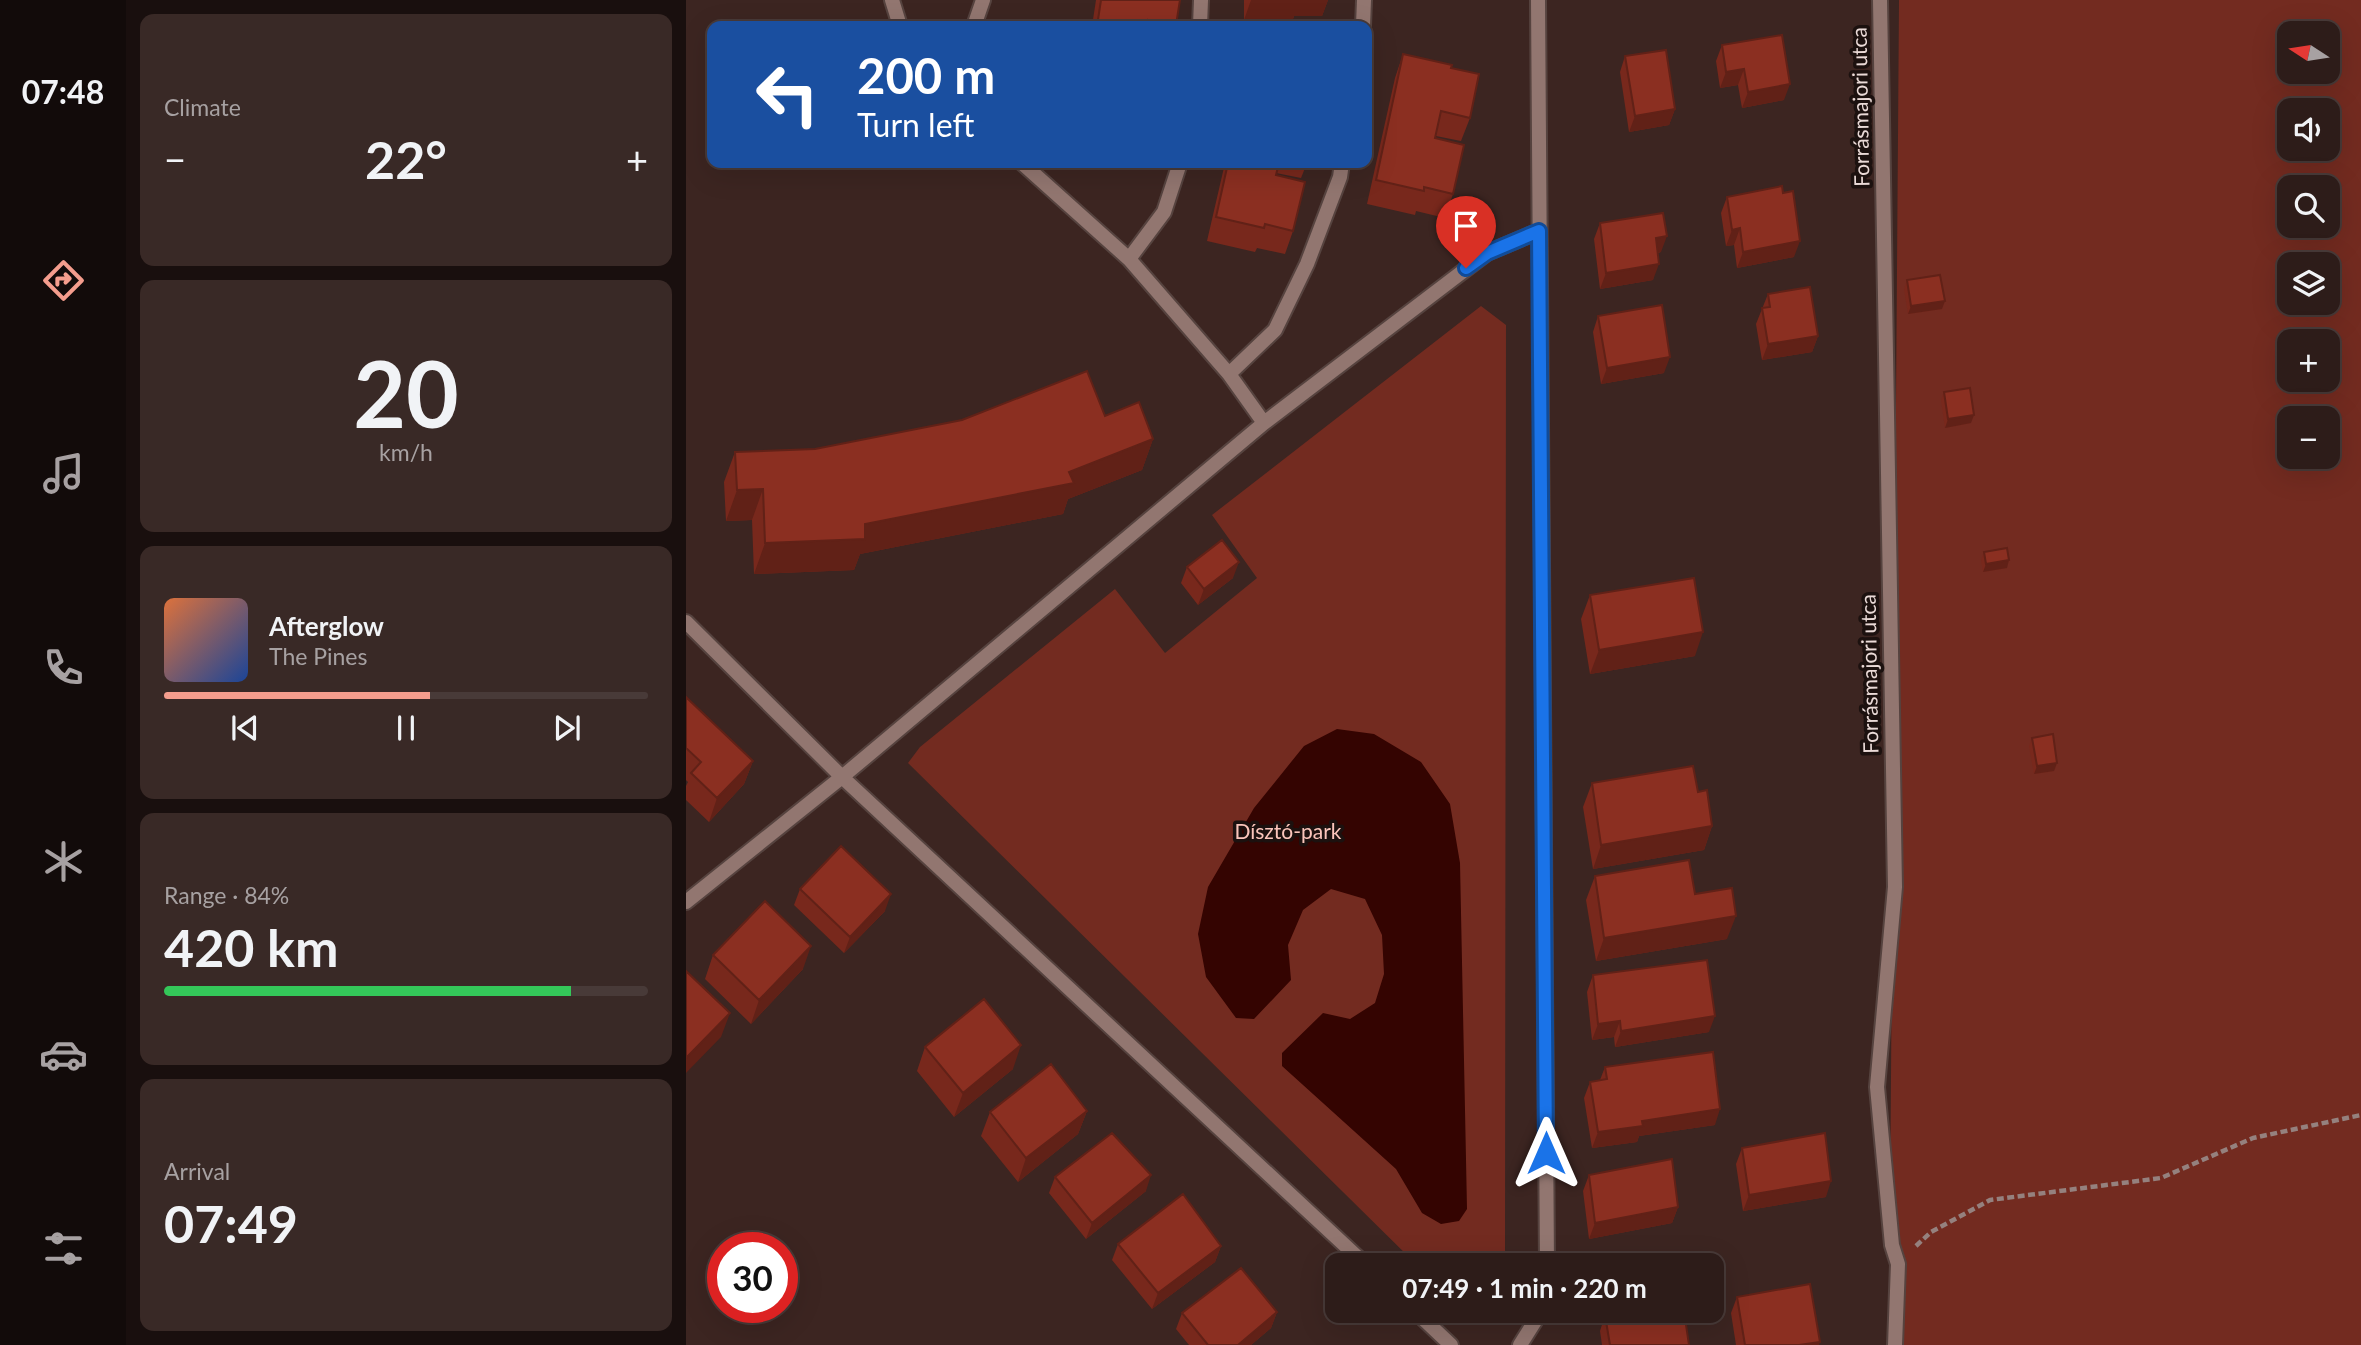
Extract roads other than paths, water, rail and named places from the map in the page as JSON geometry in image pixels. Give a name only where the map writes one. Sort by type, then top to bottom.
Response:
[{"type":"street","points":[[892,0],[898,21]]},
{"type":"street","points":[[976,21],[983,0]]},
{"type":"street","points":[[1200,21],[1201,0]]},
{"type":"street","points":[[1363,21],[1364,0]]},
{"type":"street","points":[[1538,0],[1548,1253]]},
{"type":"street","name":"Forrásmajori utca","points":[[1880,0],[1895,887],[1877,1087],[1892,1245],[1898,1264],[1895,1345]]},
{"type":"street","points":[[1027,168],[1129,259],[1229,374],[1264,423]]},
{"type":"street","points":[[1129,259],[1164,212],[1178,168]]},
{"type":"street","points":[[1229,374],[1275,330],[1307,264],[1341,168]]},
{"type":"street","points":[[686,902],[842,777],[1264,423],[1487,253],[1539,231]]},
{"type":"street","points":[[686,622],[842,777],[1353,1253]]},
{"type":"street","points":[[1428,1323],[1451,1345]]},
{"type":"street","points":[[1520,1345],[1534,1323]]},
{"type":"park label","name":"Dísztó-park","points":[[1288,832]]}]
